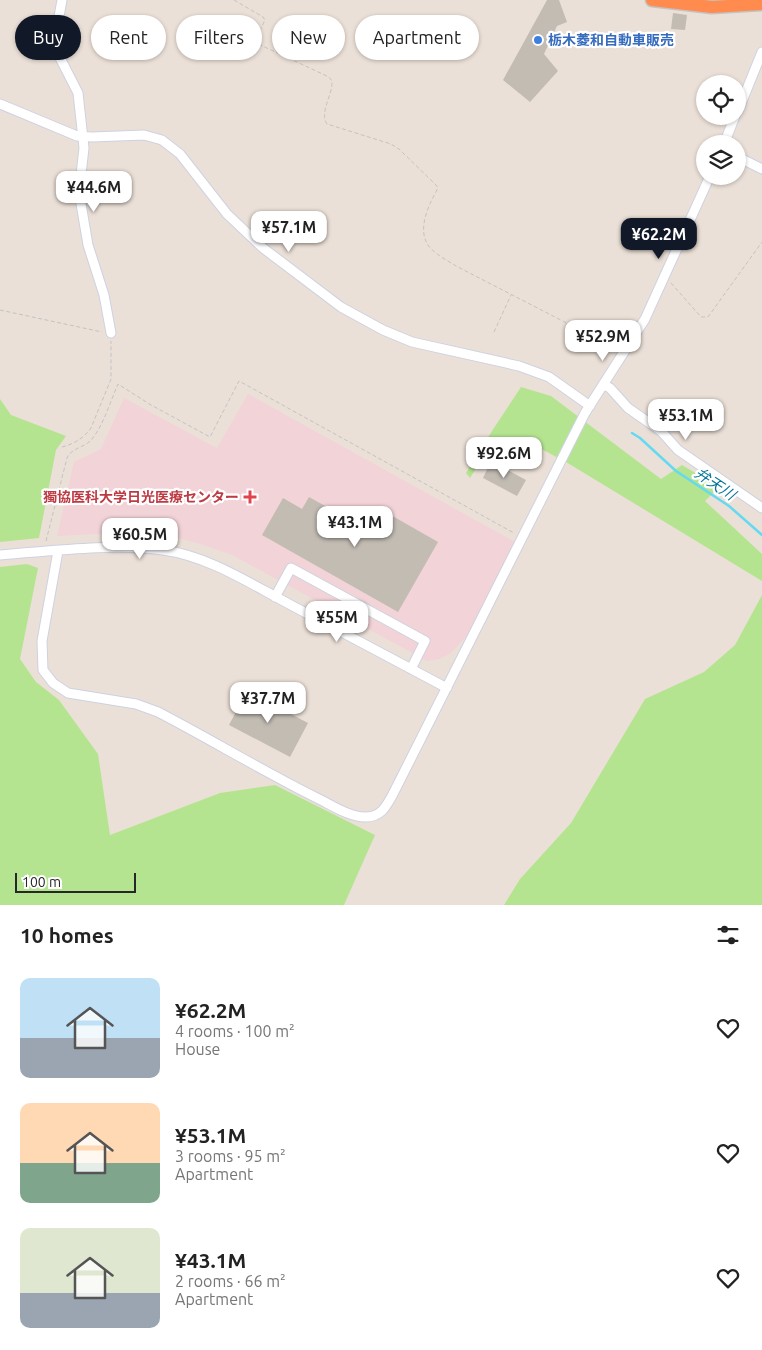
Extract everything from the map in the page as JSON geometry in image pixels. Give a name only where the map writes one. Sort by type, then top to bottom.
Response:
[{"type":"highway","points":[[652,0],[712,7],[762,4]]},
{"type":"street","points":[[62,0],[55,39],[56,50],[78,93],[84,148],[79,192],[88,246],[104,295],[111,334]]},
{"type":"street","points":[[746,92],[761,55]]},
{"type":"street","points":[[0,104],[67,132],[83,136],[144,134],[162,140],[180,154],[227,214],[263,248],[341,307],[383,330],[412,342],[519,366],[541,374],[590,406]]},
{"type":"street","points":[[746,161],[762,170]]},
{"type":"street","points":[[58,550],[42,642],[43,670],[53,683],[68,693],[136,704],[158,712],[289,784],[347,812],[363,817],[379,814],[385,809],[590,406],[625,353],[645,318],[706,185]]},
{"type":"street","points":[[604,385],[610,388],[628,408],[661,431],[678,450],[762,508]]},
{"type":"street","points":[[0,555],[58,550],[117,548],[164,550],[205,561],[446,688]]},
{"type":"street","points":[[275,597],[291,568],[425,641],[411,669]]},
{"type":"path","points":[[234,0],[263,16],[264,20],[256,43],[329,77],[333,87],[324,117],[327,124],[391,144],[399,149],[437,186],[438,190],[427,211],[424,228],[426,243],[432,250],[456,266],[625,353]]},
{"type":"path","points":[[664,276],[701,318],[708,316],[762,242]]},
{"type":"path","points":[[494,332],[511,294]]},
{"type":"path","points":[[0,310],[111,334],[111,379],[91,428],[86,435],[62,447]]},
{"type":"path","points":[[46,541],[67,458],[74,450],[92,440],[118,384],[151,405],[210,437],[239,381],[523,538]]},
{"type":"shaded area","name":"獨協医科大学日光医療センター","points":[[248,394],[515,542],[466,637],[451,653],[440,659],[427,661],[232,555],[200,544],[167,535],[140,532],[57,536],[74,462],[101,449],[124,398],[217,448]]},
{"type":"green space","points":[[521,387],[551,396],[661,479],[682,465],[719,487],[705,501],[762,554],[762,581],[566,462],[528,442],[495,438],[470,478],[466,473]]},
{"type":"green space","points":[[0,399],[11,415],[66,436],[56,450],[39,538],[0,542]]},
{"type":"green space","points":[[27,564],[38,568],[20,659],[36,682],[59,700],[98,754],[110,835],[220,793],[275,785],[375,835],[344,905],[0,905],[0,567]]},
{"type":"green space","points":[[762,595],[762,905],[504,905],[520,879],[571,823],[645,699],[704,672],[735,645]]},
{"type":"building","name":"栃木菱和自動車販売","points":[[547,0],[559,0],[567,22],[557,26],[544,54],[558,71],[530,102],[503,80]]},
{"type":"building","points":[[673,13],[687,15],[685,30],[671,29]]},
{"type":"building","points":[[491,461],[526,480],[517,496],[483,478]]},
{"type":"building","points":[[309,497],[363,527],[375,506],[438,542],[398,612],[262,535],[283,498],[302,509]]},
{"type":"building","points":[[247,691],[308,723],[290,757],[229,725]]},
{"type":"waterway","name":"弁天川","points":[[632,433],[676,471],[729,506],[762,535]]},
{"type":"place","name":"栃木菱和自動車販売","points":[[538,40]]},
{"type":"place","name":"獨協医科大学日光医療センター","points":[[250,497]]}]
